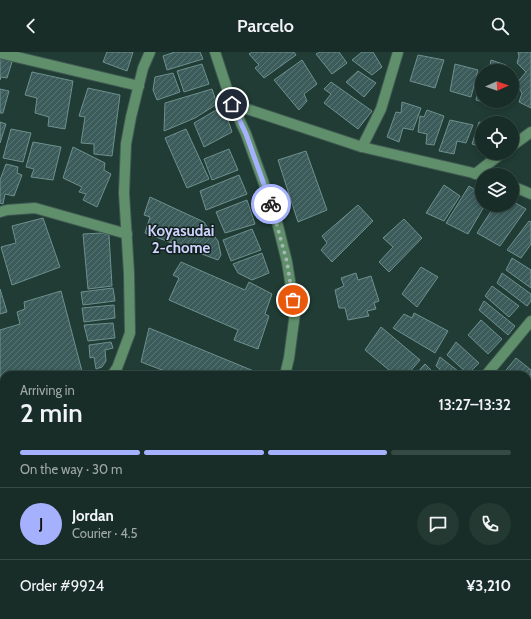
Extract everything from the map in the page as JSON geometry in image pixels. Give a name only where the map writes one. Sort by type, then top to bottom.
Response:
[{"type":"street","points":[[115,371],[130,333],[129,273],[124,193],[126,144],[143,68],[150,52]]},
{"type":"street","points":[[215,52],[232,104],[246,134],[274,214],[287,262],[295,313],[286,371]]},
{"type":"street","points":[[362,147],[381,109],[397,57],[388,52]]},
{"type":"street","points":[[0,53],[139,86]]},
{"type":"street","points":[[232,104],[362,147],[475,173]]},
{"type":"street","points":[[519,141],[531,132]]},
{"type":"street","points":[[486,168],[494,160]]},
{"type":"street","points":[[519,189],[531,194]]},
{"type":"street","points":[[0,212],[35,208],[127,234]]},
{"type":"street","points":[[489,371],[531,321]]},
{"type":"building","points":[[107,52],[133,52],[127,71],[103,62]]},
{"type":"building","points":[[175,52],[200,52],[203,59],[167,70],[163,56]]},
{"type":"building","points":[[252,52],[294,52],[296,55],[264,78],[255,68],[259,65],[249,54]]},
{"type":"building","points":[[320,52],[339,52],[347,63],[332,74],[316,54]]},
{"type":"building","points":[[362,52],[373,52],[382,67],[372,75],[352,60]]},
{"type":"building","points":[[518,52],[531,52],[531,108],[519,102],[522,93],[519,88],[519,80],[526,72],[517,63],[519,56]]},
{"type":"building","points":[[418,55],[444,60],[435,88],[410,81]]},
{"type":"building","points":[[0,57],[12,62],[7,78],[1,77],[0,80]]},
{"type":"building","points":[[302,60],[317,84],[304,94],[307,101],[299,110],[274,80]]},
{"type":"building","points":[[491,60],[503,64],[490,64]]},
{"type":"building","points":[[202,64],[209,84],[184,92],[177,71]]},
{"type":"building","points":[[455,64],[475,69],[475,82],[471,97],[450,91]]},
{"type":"building","points":[[358,71],[376,83],[364,97],[346,82]]},
{"type":"building","points":[[32,72],[73,81],[65,129],[48,126],[49,117],[35,113],[37,98],[25,95]]},
{"type":"building","points":[[173,73],[180,92],[157,100],[153,90],[155,77]]},
{"type":"building","points":[[331,82],[372,111],[358,129],[324,103],[331,94],[324,89]]},
{"type":"building","points":[[88,88],[120,95],[112,156],[94,154],[94,144],[81,143],[85,117],[79,116]]},
{"type":"building","points":[[0,89],[9,91],[3,113],[0,113]]},
{"type":"building","points":[[212,89],[217,104],[195,118],[164,131],[165,103]]},
{"type":"building","points":[[402,102],[421,108],[413,130],[403,128],[399,142],[387,137],[396,112],[401,113]]},
{"type":"building","points":[[223,106],[232,132],[204,147],[194,123]]},
{"type":"building","points":[[427,110],[444,116],[434,145],[426,144],[427,134],[418,132],[420,116],[424,117]]},
{"type":"building","points":[[450,120],[473,125],[466,143],[457,141],[454,154],[439,151]]},
{"type":"building","points":[[0,122],[6,124],[0,143]]},
{"type":"building","points":[[11,129],[31,133],[23,162],[3,158]]},
{"type":"building","points":[[186,129],[209,179],[187,188],[165,138]]},
{"type":"building","points":[[475,135],[475,145],[472,144]]},
{"type":"building","points":[[33,142],[61,147],[53,180],[31,177],[34,169],[26,167]]},
{"type":"building","points":[[73,147],[105,163],[104,170],[111,174],[97,207],[83,200],[86,194],[79,192],[82,187],[63,178]]},
{"type":"building","points":[[229,149],[238,170],[212,180],[204,159]]},
{"type":"building","points":[[306,151],[327,210],[298,222],[278,160]]},
{"type":"building","points":[[6,164],[18,167],[17,173],[22,175],[14,196],[5,194],[3,204],[0,203],[0,180]]},
{"type":"building","points":[[239,175],[247,194],[206,210],[200,191]]},
{"type":"building","points":[[444,185],[460,196],[444,221],[426,213]]},
{"type":"building","points":[[469,186],[475,190],[475,212],[481,212],[468,234],[446,223]]},
{"type":"building","points":[[150,197],[204,222],[218,241],[221,255],[218,260],[145,233],[150,217],[144,215]]},
{"type":"building","points":[[247,200],[255,224],[225,233],[216,212]]},
{"type":"building","points":[[358,205],[373,221],[332,262],[321,250],[327,243],[322,236]]},
{"type":"building","points":[[519,205],[526,209],[500,246],[477,233],[490,212],[519,212]]},
{"type":"building","points":[[43,218],[60,267],[12,285],[1,247],[16,243],[12,226]]},
{"type":"building","points":[[404,219],[422,238],[389,272],[379,262],[393,247],[383,238]]},
{"type":"building","points":[[529,221],[531,222],[531,244],[521,258],[507,250]]},
{"type":"building","points":[[252,229],[261,250],[231,261],[223,240]]},
{"type":"building","points":[[102,233],[109,235],[112,286],[88,289],[83,234]]},
{"type":"building","points":[[262,253],[269,273],[252,280],[238,273],[233,264]]},
{"type":"building","points":[[512,258],[531,270],[531,288],[506,270]]},
{"type":"building","points":[[181,262],[245,290],[249,282],[272,294],[265,314],[269,316],[258,349],[234,340],[238,330],[169,300],[179,278],[173,275]]},
{"type":"building","points":[[421,267],[438,277],[417,307],[402,294]]},
{"type":"building","points":[[356,273],[358,280],[371,276],[379,301],[374,303],[376,309],[367,311],[369,316],[348,320],[345,308],[339,308],[335,290],[344,286],[341,278]]},
{"type":"building","points":[[502,273],[531,294],[531,301],[527,306],[497,283]]},
{"type":"building","points":[[492,286],[519,306],[509,317],[485,296]]},
{"type":"building","points":[[113,288],[115,301],[83,305],[81,292]]},
{"type":"building","points":[[0,289],[7,312],[0,314]]},
{"type":"building","points":[[61,291],[82,371],[0,371],[0,330],[20,324],[17,312],[25,309],[24,302]]},
{"type":"building","points":[[484,301],[515,326],[508,335],[479,310]]},
{"type":"building","points":[[114,305],[115,318],[84,322],[82,308]]},
{"type":"building","points":[[414,313],[448,331],[435,353],[393,328],[404,314],[412,318]]},
{"type":"building","points":[[481,320],[502,339],[488,354],[468,335]]},
{"type":"building","points":[[113,323],[115,338],[88,341],[84,325]]},
{"type":"building","points":[[381,327],[420,360],[410,371],[390,371],[365,350]]},
{"type":"building","points":[[149,328],[254,371],[165,371],[141,362]]},
{"type":"building","points":[[111,342],[113,348],[105,350],[106,361],[102,367],[96,369],[94,357],[90,358],[89,345]]},
{"type":"building","points":[[456,342],[479,363],[471,371],[465,371],[447,355]]},
{"type":"building","points":[[440,357],[458,371],[442,371],[436,366]]},
{"type":"building","points":[[516,358],[531,370],[531,371],[505,371]]},
{"type":"building","points":[[425,364],[432,371],[419,371]]},
{"type":"way so far","points":[[271,204],[287,262],[293,300]]},
{"type":"district","name":"Koyasudai 2-chome","points":[[181,240]]},
{"type":"route","points":[[232,104],[246,134],[271,204]]}]
